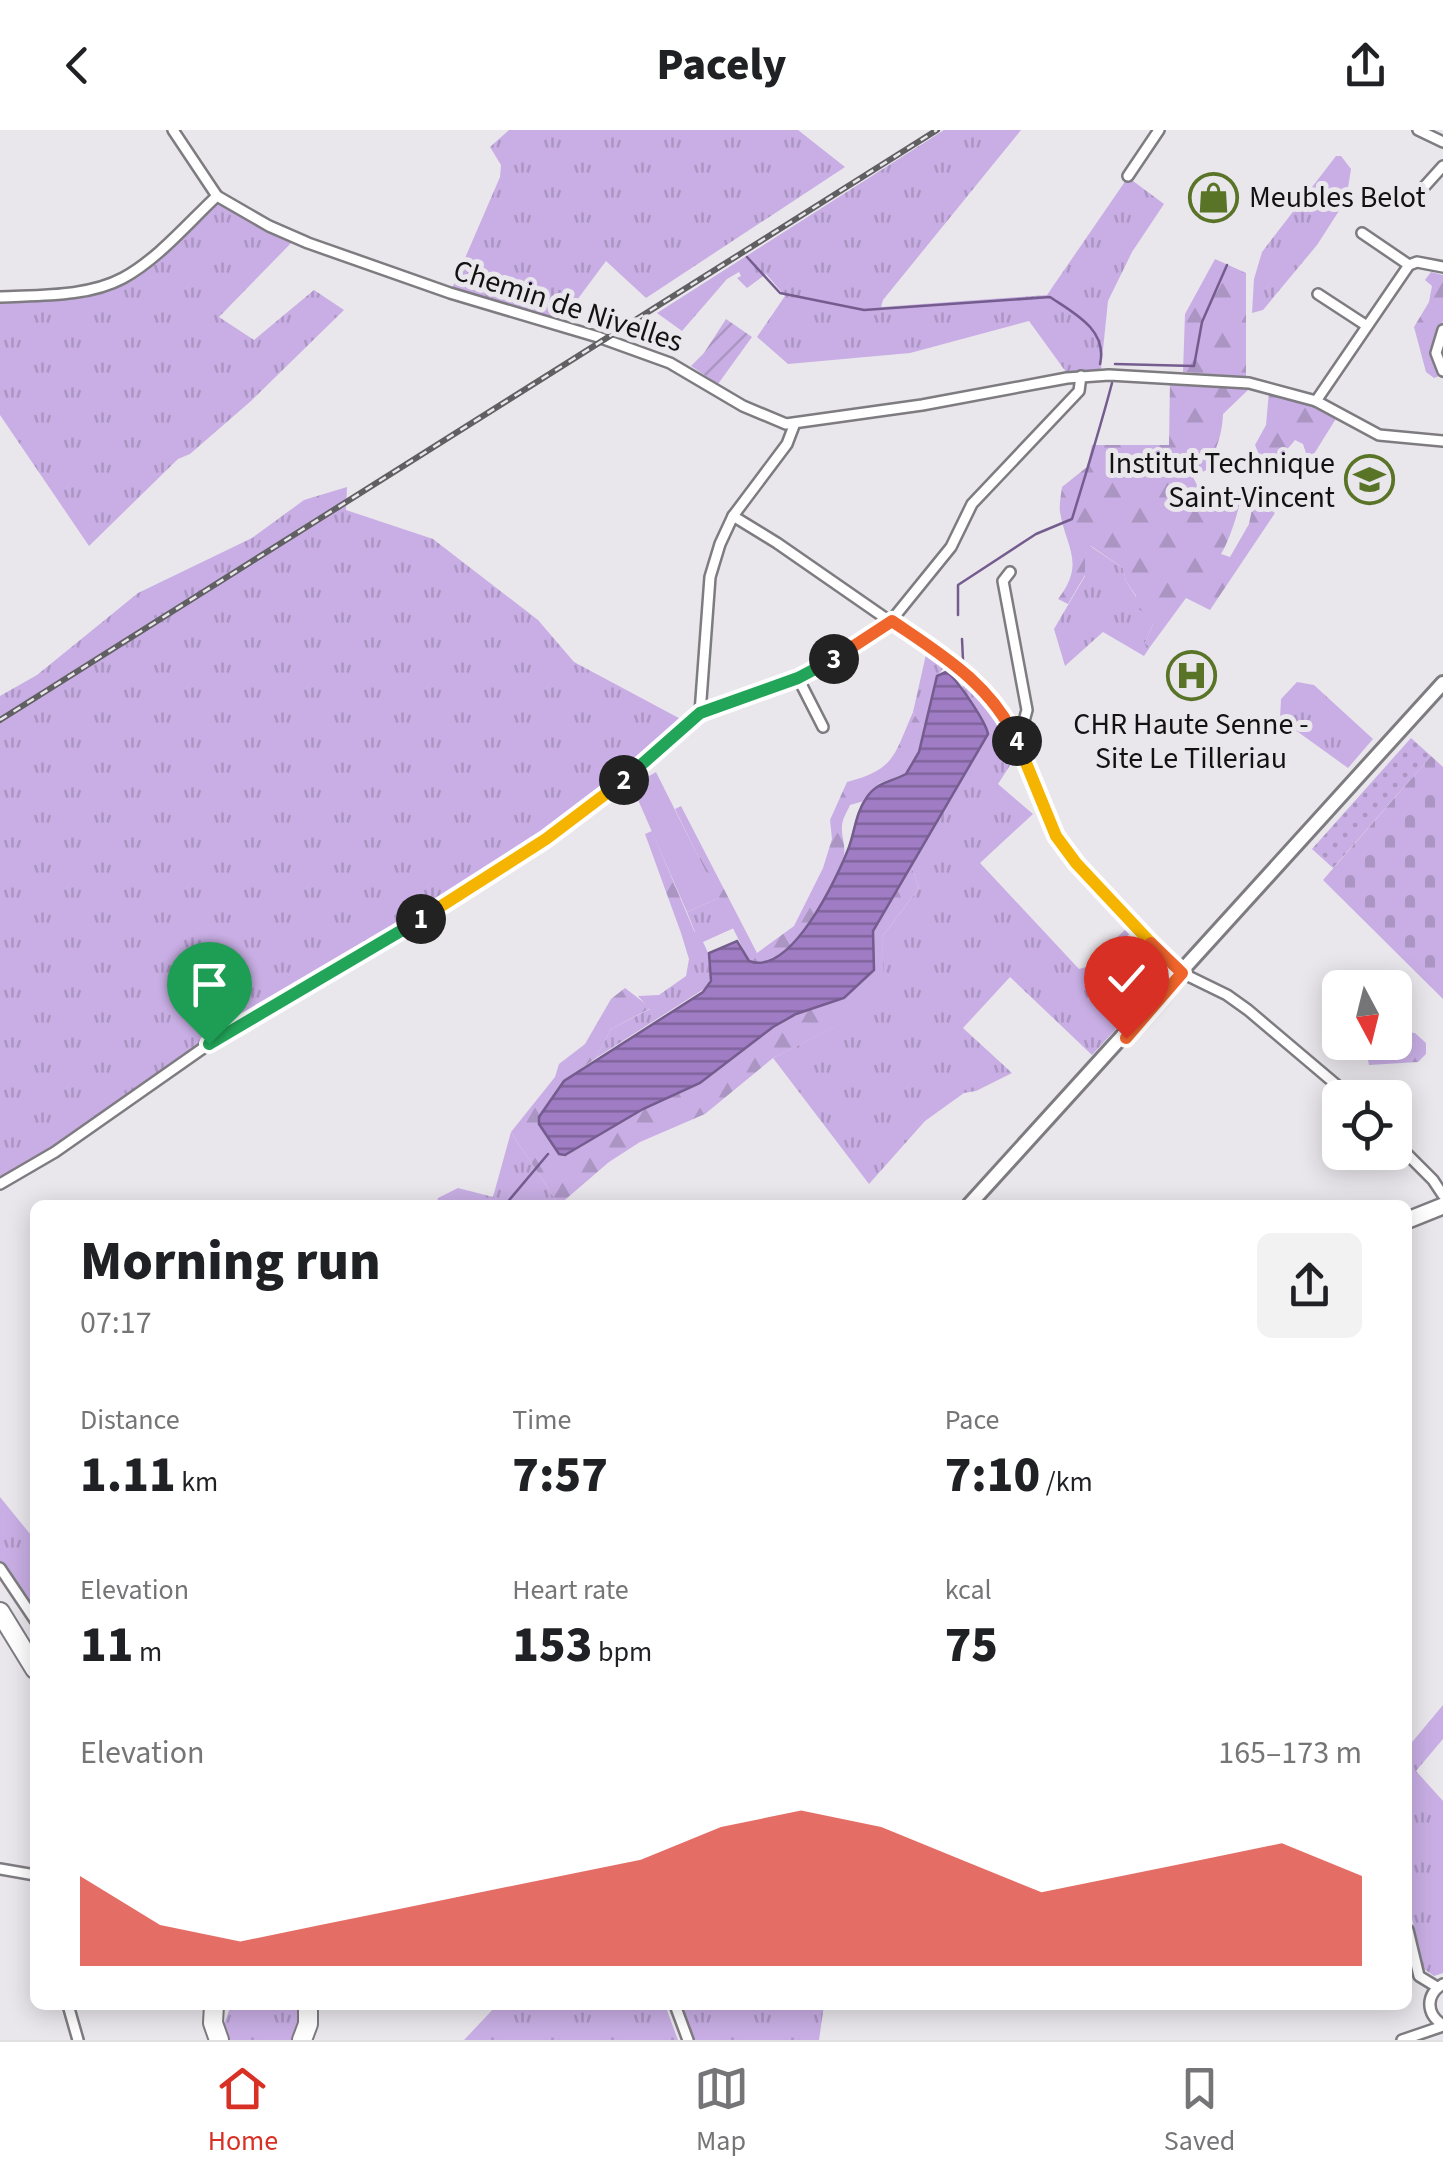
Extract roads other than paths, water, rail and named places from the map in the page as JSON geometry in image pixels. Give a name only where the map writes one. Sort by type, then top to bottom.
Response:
[{"type":"highway","points":[[0,1612],[30,1661]]},
{"type":"highway","points":[[214,2010],[216,2038]]},
{"type":"main road","points":[[1412,1208],[1443,1196]]},
{"type":"main road","points":[[1412,1218],[1443,1206]]},
{"type":"street","points":[[0,297],[87,289],[119,280],[144,263],[217,196],[174,130]]},
{"type":"street","points":[[1128,176],[1159,130]]},
{"type":"street","points":[[1418,130],[1443,142]]},
{"type":"street","points":[[1425,186],[1443,166]]},
{"type":"street","name":"Chemin de Nivelles","points":[[217,196],[296,238],[450,293],[670,363],[777,422],[796,424],[1081,376],[1250,383],[1316,401],[1380,435],[1443,442]]},
{"type":"street","points":[[1362,233],[1409,266]]},
{"type":"street","points":[[1316,401],[1409,266],[1417,262],[1443,267]]},
{"type":"street","points":[[1318,294],[1367,326]]},
{"type":"street","points":[[1443,330],[1436,353],[1443,371]]},
{"type":"street","points":[[0,1184],[55,1152],[209,1044],[453,900],[546,839],[650,760],[700,713],[798,678],[892,621],[951,547],[972,504],[1079,391],[1081,376]]},
{"type":"street","points":[[700,713],[710,577],[720,544],[733,516],[787,444],[796,424]]},
{"type":"street","points":[[733,516],[976,681],[1004,715],[1044,813],[1065,850],[1182,973],[1248,1010],[1331,1080]]},
{"type":"street","points":[[1010,572],[1002,581],[1027,710],[1018,743]]},
{"type":"street","points":[[798,678],[823,726]]},
{"type":"street","points":[[973,1200],[1443,684]]},
{"type":"street","points":[[981,1200],[1152,1010],[1161,994]]},
{"type":"street","points":[[1412,1159],[1443,1196]]},
{"type":"street","points":[[0,1568],[30,1613]]},
{"type":"street","points":[[0,1869],[30,1874]]},
{"type":"street","points":[[1412,1947],[1419,1976],[1440,1986],[1430,2001],[1432,2014],[1426,2028],[1416,2036]]},
{"type":"street","points":[[69,2010],[78,2040]]},
{"type":"street","points":[[677,2010],[688,2040]]},
{"type":"street","points":[[1402,2040],[1443,2025],[1432,2014]]},
{"type":"waterway","points":[[747,257],[780,293],[864,310],[1050,297],[1094,332],[1099,341],[1100,364]]},
{"type":"waterway","points":[[1115,364],[1194,366],[1202,322],[1227,265]]},
{"type":"waterway","points":[[958,615],[958,585],[1036,534],[1072,519],[1112,383]]},
{"type":"waterway","points":[[962,639],[963,660]]},
{"type":"waterway","points":[[509,1200],[548,1154]]},
{"type":"waterway","points":[[25,1599],[30,1601]]},
{"type":"railway","points":[[0,720],[937,130]]},
{"type":"place","name":"Meubles Belot","points":[[1214,197]]},
{"type":"place","name":"Institut Technique Saint-Vincent","points":[[1370,480]]},
{"type":"place","name":"CHR Haute Senne - Site Le Tilleriau","points":[[1191,675]]}]
